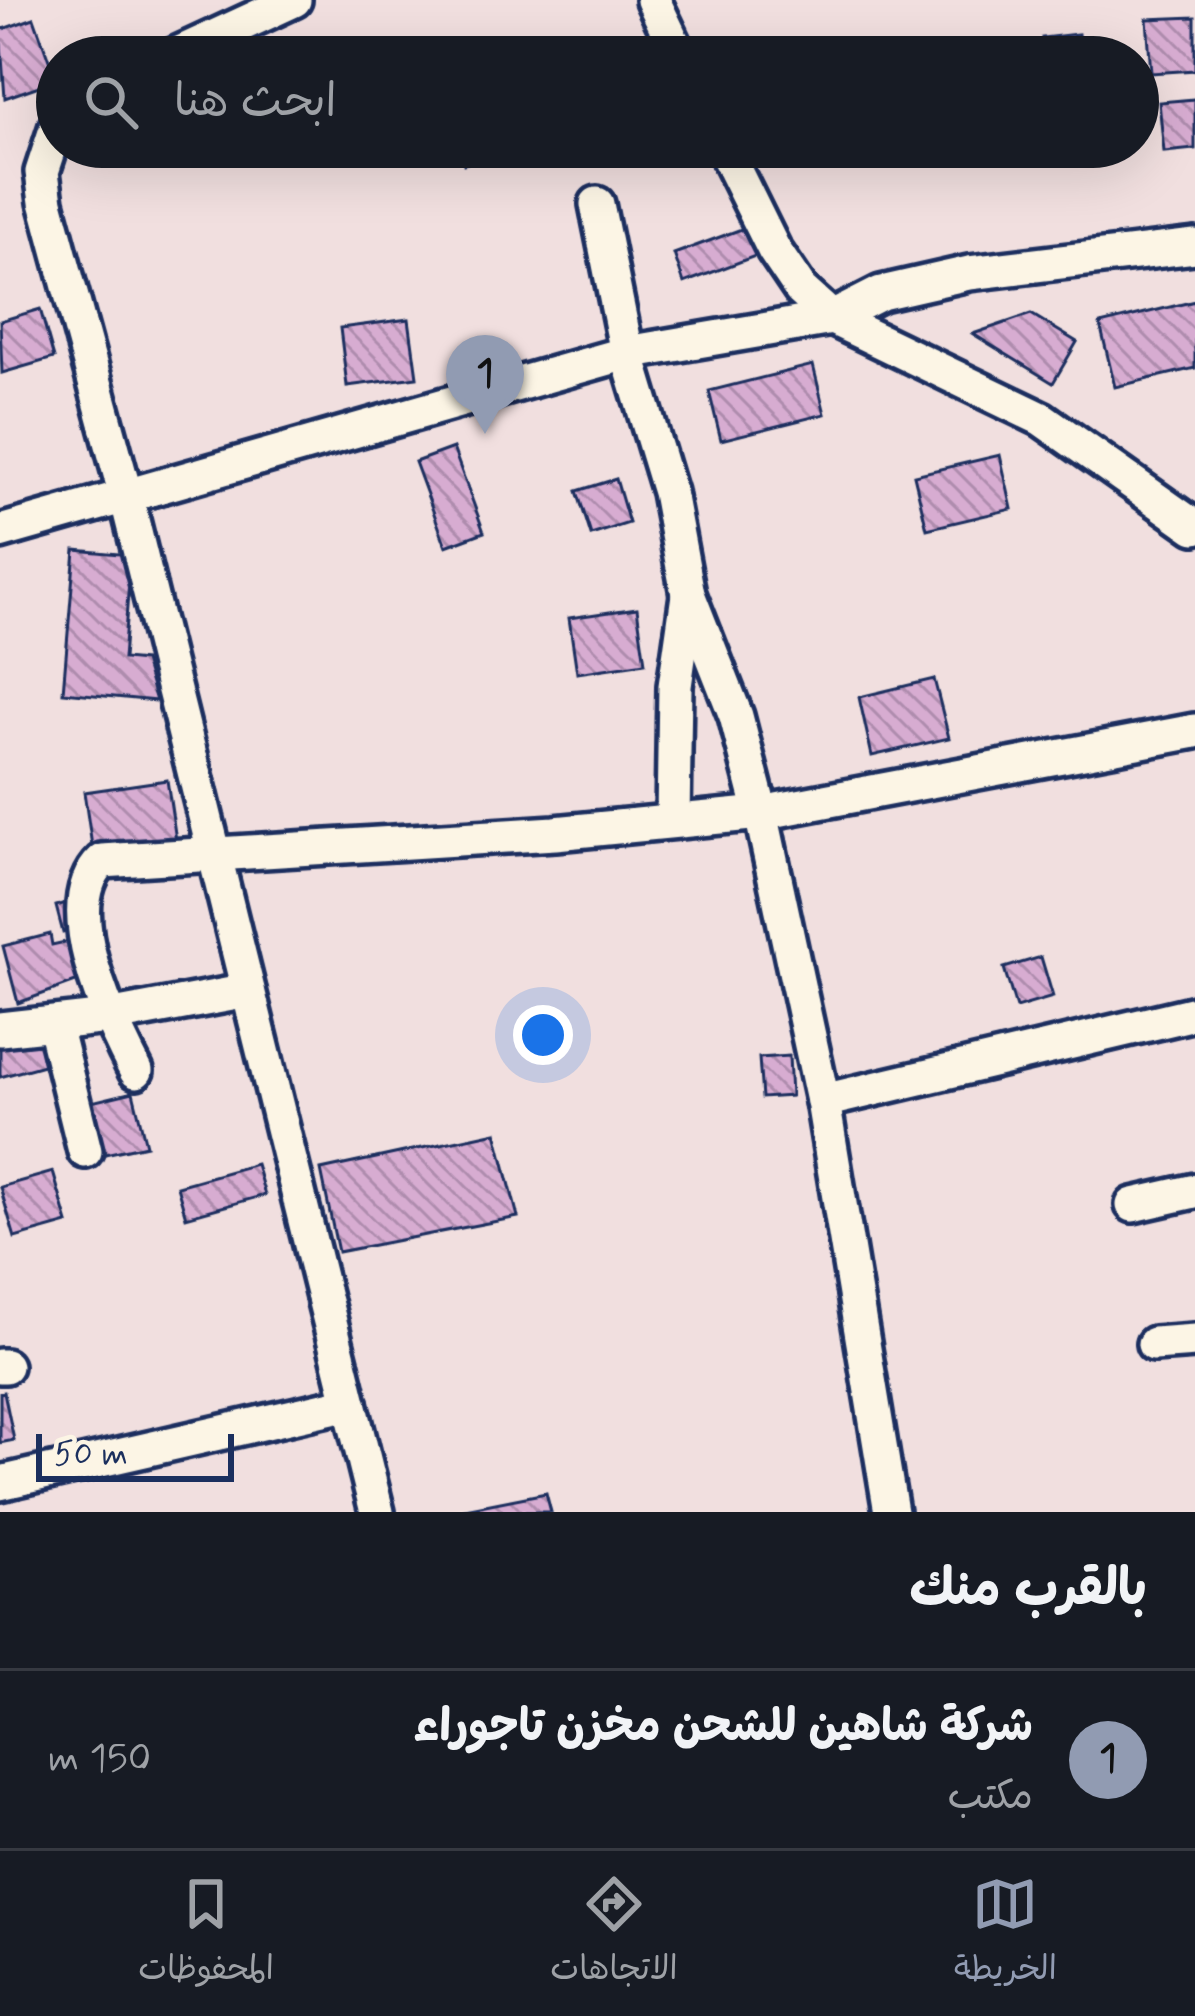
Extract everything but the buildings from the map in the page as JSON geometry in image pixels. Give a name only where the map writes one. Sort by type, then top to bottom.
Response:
[{"type":"street","points":[[653,0],[670,36]]},
{"type":"street","points":[[215,36],[286,2]]},
{"type":"street","points":[[43,168],[46,202],[127,500],[377,1512]]},
{"type":"street","points":[[733,168],[774,250],[801,290],[832,318],[1042,419],[1195,526]]},
{"type":"street","points":[[598,204],[627,353],[670,492],[688,594],[736,716],[761,812],[823,1101],[891,1512]]},
{"type":"street","points":[[0,532],[127,500],[627,353],[832,318],[881,293],[969,273],[1195,246]]},
{"type":"street","points":[[673,820],[675,686],[688,594]]},
{"type":"street","points":[[136,1071],[108,1018],[81,908],[85,877],[102,861],[145,854],[215,855],[761,812],[1195,731]]},
{"type":"street","points":[[0,1029],[108,1018],[248,991]]},
{"type":"street","points":[[823,1101],[1195,1012]]},
{"type":"street","points":[[54,1025],[86,1151]]},
{"type":"street","points":[[1133,1205],[1195,1191]]},
{"type":"street","points":[[1154,1344],[1195,1341]]},
{"type":"street","points":[[0,1483],[350,1403]]},
{"type":"place","name":"شركة شاهين للشحن مخزن تاجوراء","points":[[485,434]]}]
